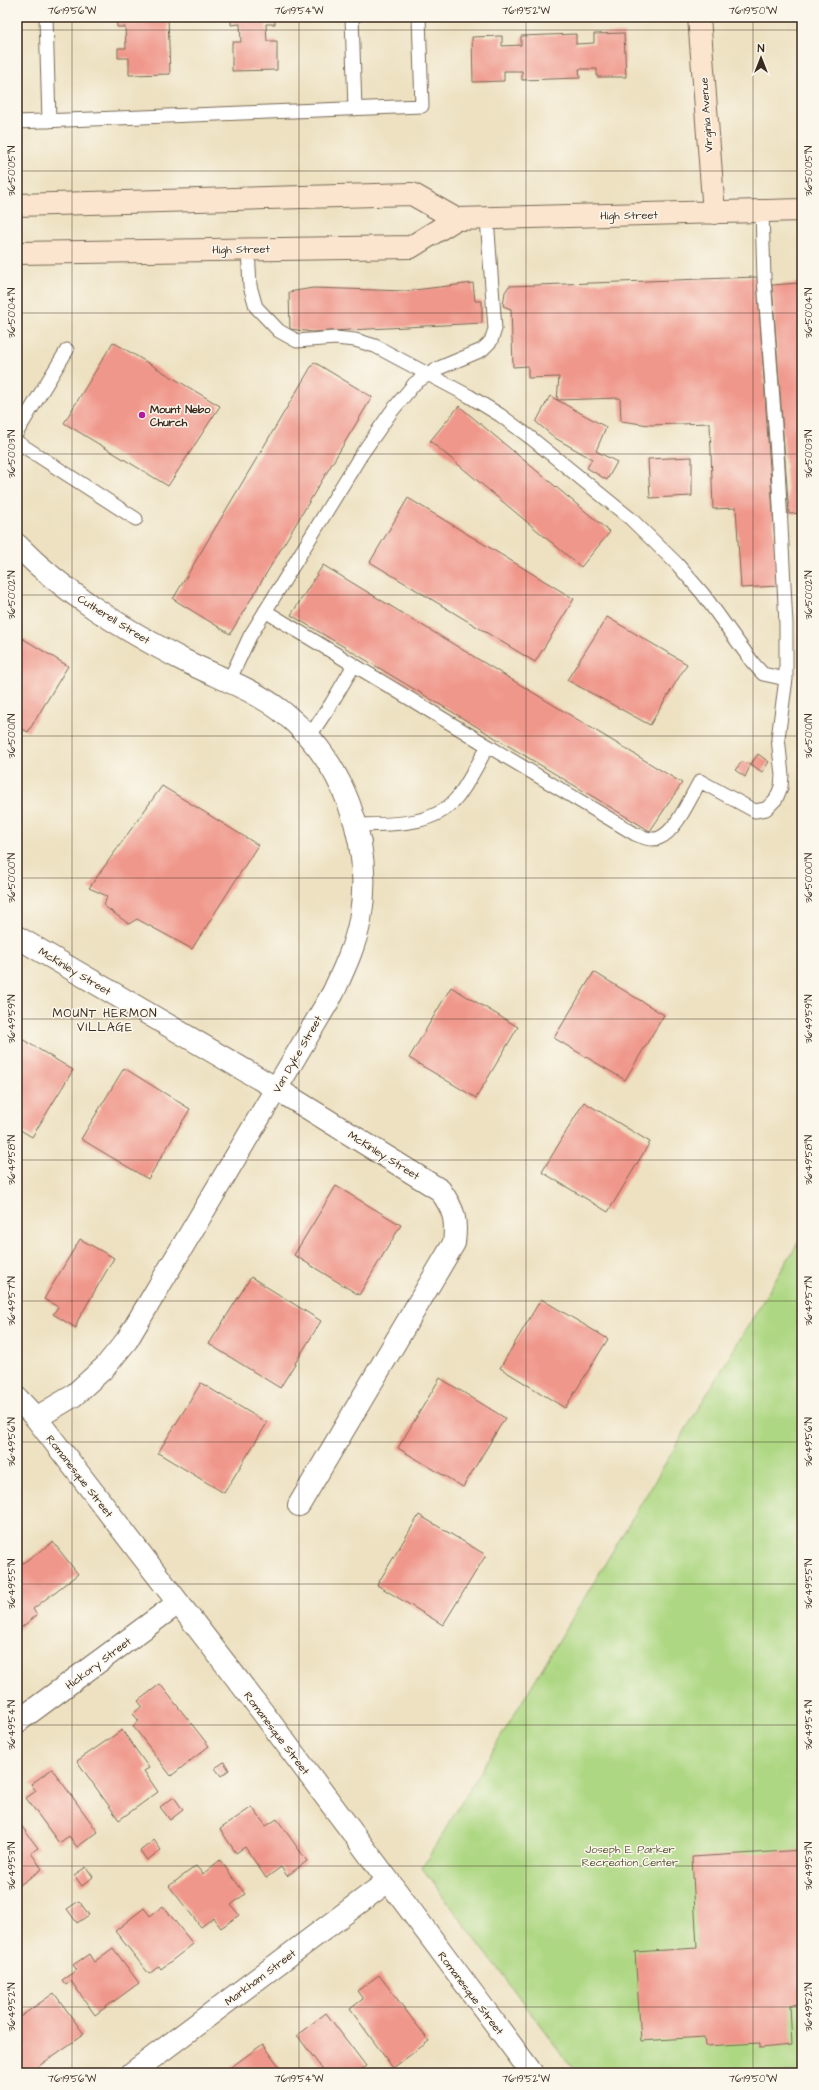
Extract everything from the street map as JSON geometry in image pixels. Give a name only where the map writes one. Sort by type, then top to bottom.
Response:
[{"type":"main road","name":"Virginia Avenue","points":[[699,17],[714,213]]},
{"type":"main road","points":[[17,205],[412,194],[456,219]]},
{"type":"main road","name":"High Street","points":[[17,253],[411,247],[456,219],[802,210]]},
{"type":"street","name":"Cutherell Street","points":[[17,545],[67,588],[125,629],[187,662],[224,679]]},
{"type":"street","name":"Van Dyke Street","points":[[36,1418],[73,1396],[105,1367],[127,1340],[277,1089],[332,993],[350,958],[360,920],[364,881],[360,842],[349,804],[332,768],[309,737],[280,710],[247,689],[224,679]]},
{"type":"street","name":"McKinley Street","points":[[17,937],[277,1089],[440,1190],[451,1206],[456,1224],[454,1243],[299,1505]]},
{"type":"street","name":"Romanesque Street","points":[[17,1398],[36,1418],[261,1710],[532,2073]]},
{"type":"street","name":"Hickory Street","points":[[17,1722],[178,1603]]},
{"type":"street","name":"Markham Street","points":[[132,2073],[388,1881]]},
{"type":"lane","points":[[46,17],[49,121]]},
{"type":"lane","points":[[352,17],[355,109]]},
{"type":"lane","points":[[17,122],[422,106],[419,17]]},
{"type":"lane","points":[[265,611],[635,834],[651,839],[659,838],[668,832],[683,812],[700,781],[755,811],[766,809],[776,799],[781,787],[782,774],[778,738],[786,679],[786,624],[778,467],[764,278],[762,211]]},
{"type":"lane","points":[[224,679],[361,455],[405,395],[415,383],[427,375],[439,368],[482,350],[492,341],[495,329],[487,218]]},
{"type":"lane","points":[[248,249],[250,286],[256,307],[279,331],[297,341],[335,338],[355,340],[375,346],[469,396],[500,415],[631,519],[677,564],[703,594],[753,663],[763,674],[786,679]]},
{"type":"lane","points":[[17,432],[67,350]]},
{"type":"lane","points":[[17,442],[136,519]]},
{"type":"lane","points":[[309,737],[354,665]]},
{"type":"lane","points":[[355,825],[411,822],[433,817],[457,798],[488,746]]},
{"type":"green space","name":"Joseph E. Parker Recreation Center","points":[[802,1236],[802,2073],[576,2073],[422,1868]]},
{"type":"building","points":[[116,17],[168,17],[170,74],[129,75],[129,58],[118,58],[118,48],[126,48],[125,27],[117,27]]},
{"type":"building","points":[[231,17],[275,17],[275,24],[266,24],[267,41],[277,41],[277,70],[232,71],[232,42],[241,42],[240,24],[231,25]]},
{"type":"building","points":[[624,33],[626,77],[597,77],[597,69],[579,69],[580,78],[522,80],[522,71],[504,71],[504,81],[473,82],[472,37],[502,36],[502,46],[521,45],[521,36],[576,34],[576,44],[594,43],[594,34]]},
{"type":"building","points":[[757,277],[778,586],[741,588],[736,508],[713,509],[710,423],[649,425],[621,421],[620,398],[557,400],[559,377],[528,378],[528,366],[513,367],[511,309],[503,306],[505,292],[509,286]]},
{"type":"building","points":[[473,283],[475,301],[482,301],[482,323],[312,332],[290,329],[289,292],[313,288],[406,291]]},
{"type":"building","points":[[799,283],[802,322],[802,513],[789,514],[772,285]]},
{"type":"building","name":"Mount Nebo Church","points":[[113,342],[220,406],[168,486],[64,423]]},
{"type":"building","points":[[314,362],[372,397],[230,634],[173,599]]},
{"type":"building","points":[[550,396],[606,427],[596,451],[617,462],[607,480],[587,468],[592,459],[555,438],[536,422]]},
{"type":"building","points":[[459,406],[610,532],[581,567],[430,441]]},
{"type":"building","points":[[692,457],[692,496],[650,498],[648,459]]},
{"type":"building","points":[[408,498],[574,599],[535,662],[370,562]]},
{"type":"building","points":[[323,565],[682,783],[650,831],[291,615]]},
{"type":"building","points":[[607,617],[687,664],[650,725],[567,680]]},
{"type":"building","points":[[17,635],[68,666],[28,732],[17,726]]},
{"type":"building","points":[[758,754],[769,762],[762,772],[751,764]]},
{"type":"building","points":[[742,762],[751,764],[745,777],[735,770]]},
{"type":"building","points":[[162,786],[258,845],[192,949],[137,919],[129,924],[104,906],[107,896],[89,888]]},
{"type":"building","points":[[594,972],[664,1015],[625,1080],[554,1038]]},
{"type":"building","points":[[451,987],[518,1027],[476,1098],[409,1058]]},
{"type":"building","points":[[17,1036],[73,1070],[32,1137],[17,1128]]},
{"type":"building","points":[[124,1068],[190,1109],[148,1179],[81,1139]]},
{"type":"building","points":[[584,1102],[650,1142],[608,1212],[542,1172]]},
{"type":"building","points":[[336,1186],[401,1225],[359,1295],[294,1255]]},
{"type":"building","points":[[80,1239],[114,1258],[78,1320],[76,1328],[53,1314],[58,1307],[44,1299]]},
{"type":"building","points":[[251,1277],[321,1321],[280,1388],[209,1344]]},
{"type":"building","points":[[541,1299],[608,1339],[565,1408],[500,1368]]},
{"type":"building","points":[[440,1378],[505,1418],[463,1487],[398,1448]]},
{"type":"building","points":[[201,1383],[267,1423],[224,1493],[158,1453]]},
{"type":"building","points":[[419,1515],[486,1555],[443,1625],[377,1585]]},
{"type":"building","points":[[53,1542],[78,1574],[33,1609],[37,1615],[17,1631],[17,1567]]},
{"type":"building","points":[[160,1684],[209,1746],[171,1776],[133,1726],[139,1721],[133,1714],[142,1706],[138,1701]]},
{"type":"building","points":[[122,1730],[149,1768],[144,1771],[158,1792],[119,1820],[77,1761]]},
{"type":"building","points":[[224,1762],[229,1770],[221,1776],[215,1768]]},
{"type":"building","points":[[52,1769],[98,1832],[77,1847],[69,1836],[59,1843],[26,1798],[36,1791],[31,1784]]},
{"type":"building","points":[[174,1797],[183,1810],[170,1820],[160,1807]]},
{"type":"building","points":[[252,1807],[266,1826],[277,1819],[307,1861],[287,1876],[281,1867],[266,1878],[245,1847],[236,1853],[220,1829]]},
{"type":"building","points":[[17,1820],[38,1848],[31,1853],[42,1869],[17,1887]]},
{"type":"building","points":[[154,1840],[161,1850],[147,1860],[140,1851]]},
{"type":"building","points":[[802,1850],[802,2004],[790,2005],[792,2045],[760,2048],[760,2043],[705,2046],[704,2037],[641,2041],[635,1952],[697,1948],[692,1857]]},
{"type":"building","points":[[220,1860],[245,1894],[231,1905],[239,1915],[221,1928],[213,1918],[201,1927],[169,1886],[196,1866],[203,1874]]},
{"type":"building","points":[[86,1867],[93,1877],[82,1886],[74,1875]]},
{"type":"building","points":[[79,1901],[89,1915],[77,1923],[67,1909]]},
{"type":"building","points":[[163,1906],[193,1944],[161,1969],[159,1966],[149,1974],[115,1931],[144,1908],[150,1916]]},
{"type":"building","points":[[113,1948],[139,1983],[95,2015],[71,1981],[66,1985],[62,1980],[77,1970],[73,1965],[89,1954],[94,1962]]},
{"type":"building","points":[[379,1975],[429,2041],[393,2068],[350,2009],[363,1999],[357,1991]]},
{"type":"building","points":[[54,1993],[84,2034],[29,2073],[17,2073],[17,2019]]},
{"type":"building","points":[[326,2013],[366,2066],[356,2073],[325,2073],[297,2035]]},
{"type":"building","points":[[263,2044],[284,2073],[223,2073],[245,2057]]},
{"type":"place","name":"Mount Nebo Church","points":[[142,415]]},
{"type":"district","name":"MOUNT HERMON VILLAGE","points":[[105,1020]]}]
